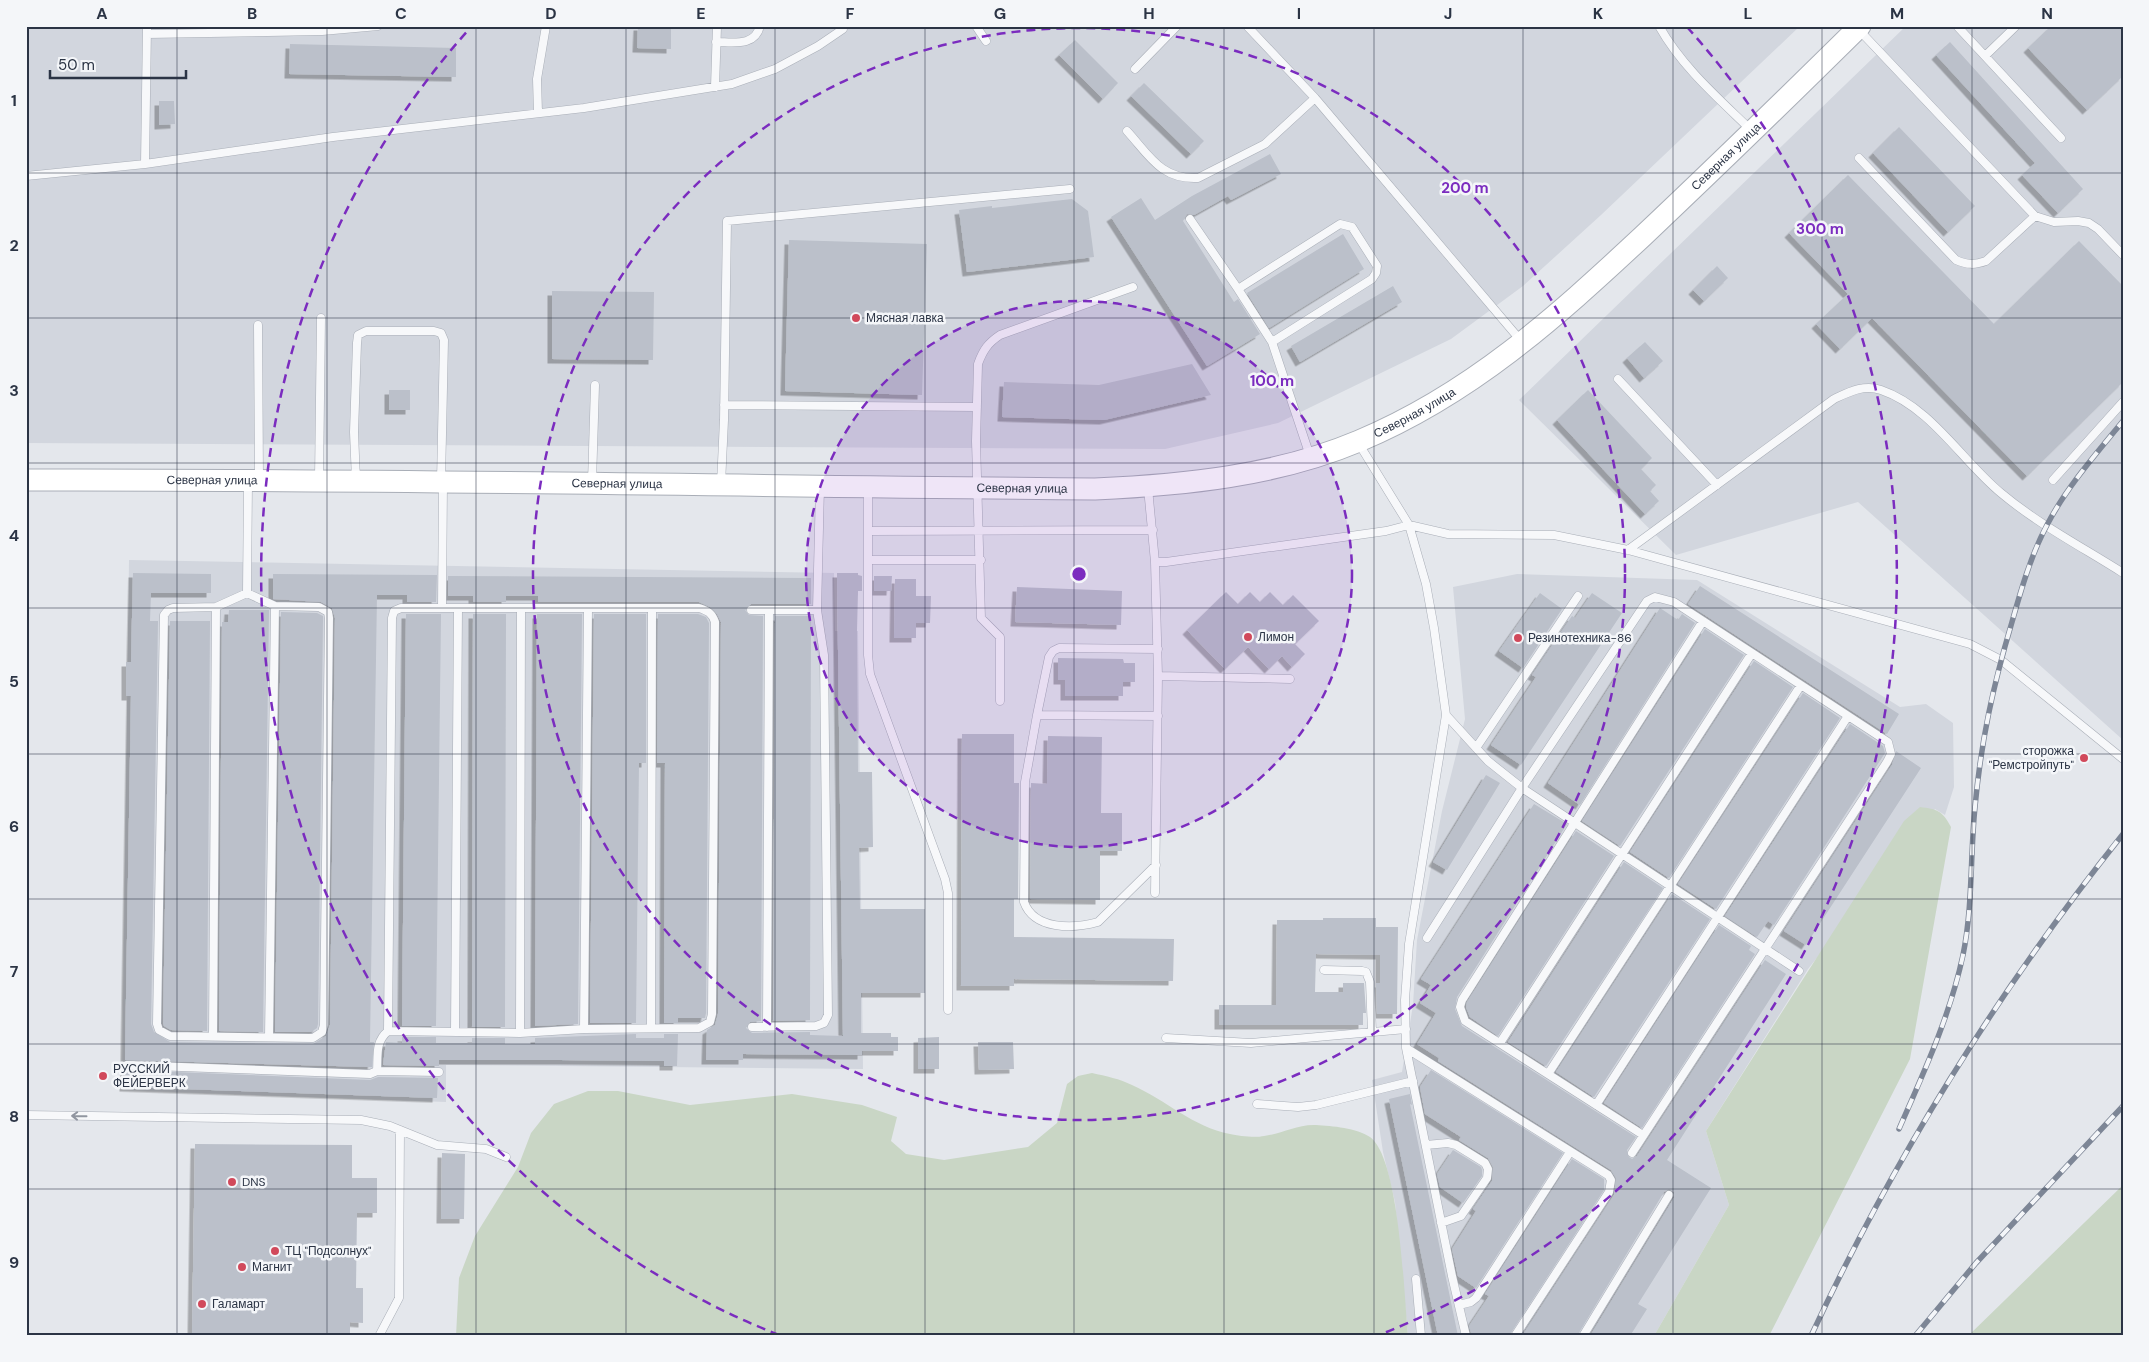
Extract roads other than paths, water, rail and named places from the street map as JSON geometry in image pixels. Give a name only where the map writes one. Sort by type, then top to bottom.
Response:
[{"type":"main road","name":"Северная улица","points":[[26,480],[356,480],[721,486],[1095,489],[1215,479],[1260,471],[1311,458],[1358,442],[1426,409],[1476,378],[1524,343],[1583,292],[1753,132],[1858,27]]},
{"type":"lane","points":[[145,164],[147,30],[322,31],[378,26]]},
{"type":"lane","points":[[538,113],[538,79],[546,26]]},
{"type":"lane","points":[[715,87],[716,26]]},
{"type":"lane","points":[[716,42],[746,42],[752,40],[757,35],[760,26]]},
{"type":"lane","points":[[976,26],[986,41]]},
{"type":"lane","points":[[1135,69],[1176,26]]},
{"type":"lane","points":[[1247,26],[1315,98],[1524,343]]},
{"type":"lane","points":[[1659,26],[1668,43],[1706,87],[1753,132]]},
{"type":"lane","points":[[1957,26],[2061,138]]},
{"type":"lane","points":[[1985,56],[2016,26]]},
{"type":"lane","points":[[26,176],[145,164],[333,137],[584,108],[732,84],[775,69],[818,46],[845,27]]},
{"type":"lane","points":[[1858,27],[2035,216],[2054,222],[2078,221],[2089,223],[2098,229],[2123,255]]},
{"type":"lane","points":[[1127,131],[1164,172],[1185,178],[1198,178],[1265,144],[1315,98]]},
{"type":"lane","points":[[1859,158],[1956,260],[1965,264],[1976,264],[1986,261],[2035,216]]},
{"type":"lane","points":[[721,486],[728,221],[1070,189]]},
{"type":"lane","points":[[1190,219],[1272,342],[1311,458]]},
{"type":"lane","points":[[1238,289],[1340,224],[1352,227],[1376,266],[1372,280],[1272,342]]},
{"type":"lane","points":[[1000,701],[1000,637],[981,618],[977,407],[978,364],[989,342],[1000,335],[1133,287]]},
{"type":"lane","points":[[319,480],[320,318]]},
{"type":"lane","points":[[247,593],[254,480],[258,325]]},
{"type":"lane","points":[[356,480],[354,432],[356,343],[358,335],[366,332],[434,331],[441,334],[444,340],[442,608]]},
{"type":"lane","points":[[1618,379],[1717,485]]},
{"type":"lane","points":[[592,484],[595,385]]},
{"type":"lane","points":[[1628,550],[1834,399],[1860,388],[1880,389],[1906,402],[1932,424],[1999,492],[2016,506],[2123,573]]},
{"type":"lane","points":[[2054,480],[2123,402]]},
{"type":"lane","points":[[724,404],[977,407]]},
{"type":"lane","points":[[1358,442],[1409,525],[1426,584],[1446,715],[1408,944],[1405,980],[1406,1048],[1466,1336]]},
{"type":"lane","points":[[1148,486],[1156,562],[1158,649],[1155,893]]},
{"type":"lane","points":[[752,1027],[816,1026],[824,1023],[828,1015],[824,655],[818,610],[820,487]]},
{"type":"lane","points":[[868,487],[868,655],[870,674],[945,879],[948,893],[948,1010]]},
{"type":"lane","points":[[1156,562],[1176,561],[1386,532],[1409,525],[1448,534],[1554,536],[1628,550],[1977,647],[2001,660],[2123,759]]},
{"type":"lane","points":[[868,531],[1153,530]]},
{"type":"lane","points":[[868,560],[981,560]]},
{"type":"lane","points":[[247,593],[275,606],[319,607],[328,612],[329,618],[324,1025],[322,1032],[313,1038],[170,1036],[159,1030],[157,1024],[164,615],[168,610],[174,608],[216,608],[247,593]]},
{"type":"lane","points":[[1476,748],[1578,596]]},
{"type":"lane","points":[[1427,938],[1522,788],[1647,601],[1655,597],[1674,602],[1888,742],[1891,754],[1887,762],[1632,1153]]},
{"type":"lane","points":[[269,1037],[275,606]]},
{"type":"lane","points":[[213,1036],[216,608]]},
{"type":"lane","points":[[377,1070],[378,1043],[380,1038],[388,1031],[520,1032],[584,1028],[699,1028],[710,1022],[712,1014],[715,622],[712,614],[699,608],[401,608],[394,611],[392,618],[388,1031]]},
{"type":"lane","points":[[455,1032],[458,608]]},
{"type":"lane","points":[[520,1032],[521,608]]},
{"type":"lane","points":[[584,1028],[588,608]]},
{"type":"lane","points":[[651,1028],[652,608]]},
{"type":"lane","points":[[751,610],[818,610]]},
{"type":"lane","points":[[767,1027],[769,610]]},
{"type":"lane","points":[[1643,1135],[1465,1020],[1460,1007],[1462,1000],[1703,621]]},
{"type":"lane","points":[[1156,865],[1098,922],[1056,925],[1037,919],[1027,910],[1024,902],[1024,782],[1049,657],[1053,651],[1059,648],[1158,649]]},
{"type":"lane","points":[[1500,1043],[1752,653]]},
{"type":"lane","points":[[1158,676],[1290,679]]},
{"type":"lane","points":[[1548,1074],[1801,685]]},
{"type":"lane","points":[[1037,715],[1158,716]]},
{"type":"lane","points":[[1446,715],[1488,761],[1522,788],[1798,971]]},
{"type":"lane","points":[[1596,1105],[1848,716]]},
{"type":"lane","points":[[1324,970],[1366,972],[1370,982],[1372,1032]]},
{"type":"lane","points":[[1166,1038],[1251,1043],[1406,1029]]},
{"type":"lane","points":[[1406,1048],[1608,1175],[1611,1184],[1609,1192],[1515,1336]]},
{"type":"lane","points":[[128,1065],[370,1074],[377,1070],[439,1072]]},
{"type":"lane","points":[[1257,1104],[1316,1105],[1413,1081]]},
{"type":"lane","points":[[26,1115],[361,1120],[390,1126],[437,1145],[486,1149],[506,1157]]},
{"type":"lane","points":[[380,1336],[398,1298],[400,1130]]},
{"type":"lane","points":[[1426,1145],[1448,1143],[1456,1145],[1485,1163],[1488,1169],[1486,1178],[1462,1216],[1441,1223]]},
{"type":"lane","points":[[1459,1305],[1471,1302],[1476,1298],[1570,1152]]},
{"type":"lane","points":[[1583,1336],[1668,1196]]},
{"type":"lane","points":[[1416,1279],[1420,1336]]},
{"type":"railway","points":[[1899,1129],[1944,1022],[1958,978],[1966,937],[1970,900],[1973,825],[1984,736],[1999,669],[2023,585],[2036,548],[2055,511],[2082,472],[2123,421]]},
{"type":"railway","points":[[1811,1336],[1877,1204],[1952,1076],[2034,952],[2123,834]]},
{"type":"railway","points":[[1915,1336],[1976,1263],[2123,1106]]},
{"type":"place","name":"Мясная лавка","points":[[856,318]]},
{"type":"place","name":"Лимон","points":[[1248,637]]},
{"type":"place","name":"Резинотехника-86","points":[[1518,638]]},
{"type":"place","name":"сторожка \"Ремстройпуть\"","points":[[2084,758]]},
{"type":"place","name":"РУССКИЙ ФЕЙЕРВЕРК","points":[[103,1076]]},
{"type":"place","name":"DNS","points":[[232,1182]]},
{"type":"place","name":"ТЦ \"Подсолнух\"","points":[[275,1251]]},
{"type":"place","name":"Магнит","points":[[242,1267]]},
{"type":"place","name":"Галамарт","points":[[202,1304]]}]
